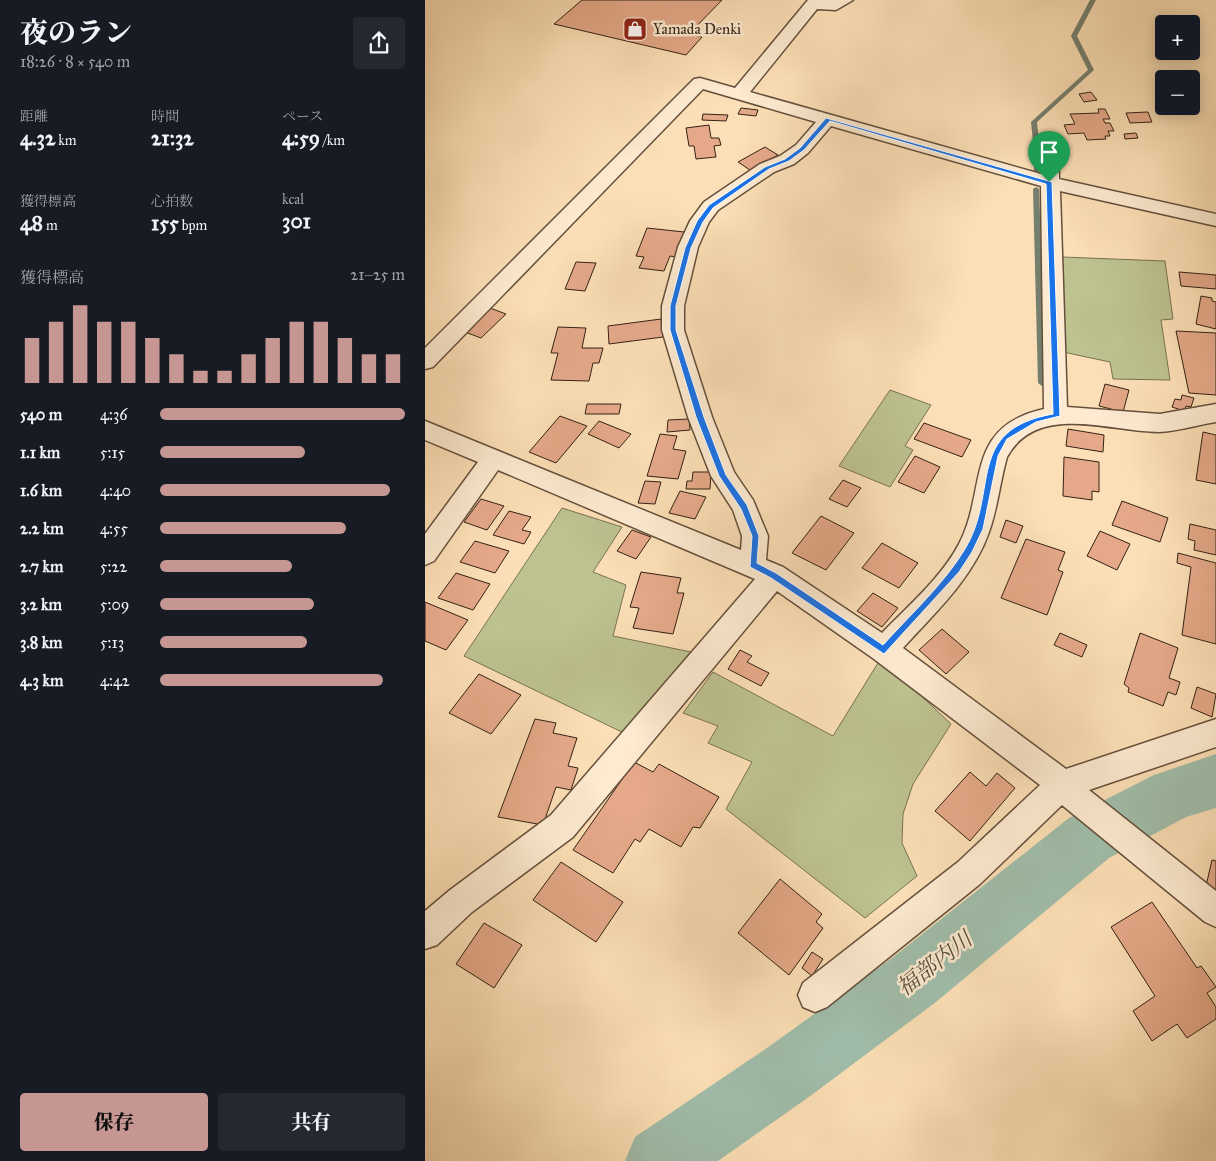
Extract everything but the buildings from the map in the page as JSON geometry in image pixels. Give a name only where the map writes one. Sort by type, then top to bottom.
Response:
[{"type":"street","points":[[739,94],[815,2],[836,5],[845,0]]},
{"type":"street","points":[[425,360],[700,84],[1049,182],[1216,220]]},
{"type":"street","points":[[763,570],[755,536],[744,507],[723,476],[700,417],[673,330],[673,306],[688,248],[700,221],[711,206],[767,168],[787,160],[802,149],[828,119]]},
{"type":"street","points":[[1049,138],[1057,416]]},
{"type":"street","points":[[884,650],[956,569],[969,550],[979,529],[994,455],[1005,438],[1019,427],[1035,420],[1057,416],[1162,423],[1216,413]]},
{"type":"street","points":[[425,430],[763,570],[884,650],[1072,793],[1175,880],[1216,911]]},
{"type":"street","points":[[425,554],[493,459]]},
{"type":"street","points":[[425,933],[461,901],[562,826],[763,570]]},
{"type":"street","points":[[815,996],[1072,793],[1216,733]]},
{"type":"green space","points":[[1062,257],[1165,261],[1173,319],[1161,320],[1170,380],[1113,379],[1110,362],[1063,352]]},
{"type":"green space","points":[[890,390],[931,405],[905,446],[913,450],[890,487],[839,466]]},
{"type":"green space","points":[[562,508],[622,527],[593,572],[626,585],[613,636],[691,652],[628,735],[464,656]]},
{"type":"green space","points":[[881,658],[951,724],[913,784],[903,814],[902,843],[917,876],[865,918],[726,809],[752,762],[708,743],[718,726],[683,713],[713,672],[833,736]]},
{"type":"waterway","points":[[1036,171],[1037,151],[1034,122],[1091,70],[1074,36],[1093,0]]},
{"type":"waterway","points":[[1036,189],[1042,383]]},
{"type":"waterway","name":"福部内川","points":[[659,1161],[790,1071],[914,980],[1089,838],[1174,794],[1216,781]]},
{"type":"place","name":"Yamada Denki","points":[[635,29]]},
{"type":"route","points":[[828,119],[1049,182],[1057,416],[1035,420],[1019,427],[1005,438],[994,455],[979,529],[969,550],[956,569],[884,650],[773,575],[753,565],[755,536],[744,507],[723,476],[700,417],[673,330],[673,306],[688,248],[700,221],[711,206],[767,168],[787,160],[802,149],[828,119]]}]
